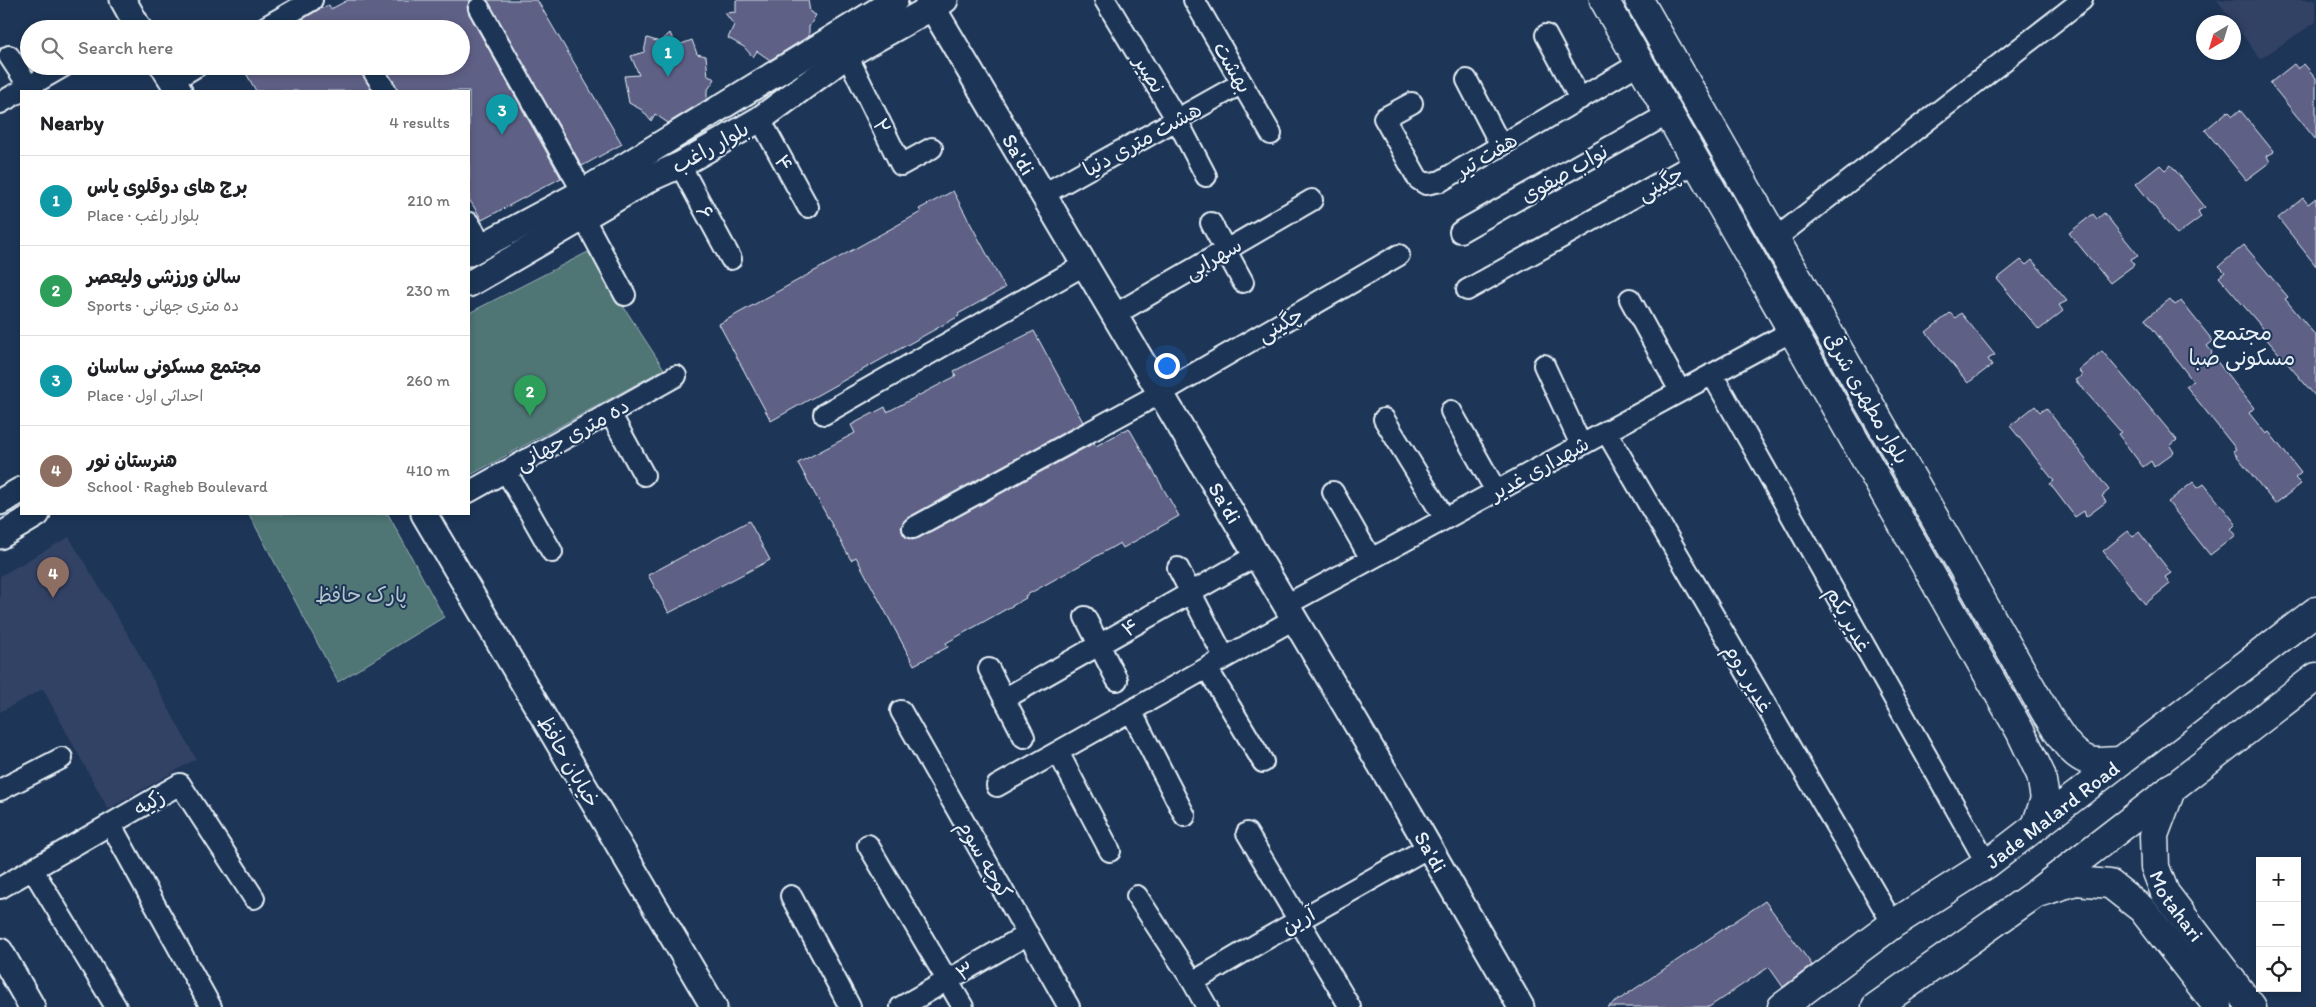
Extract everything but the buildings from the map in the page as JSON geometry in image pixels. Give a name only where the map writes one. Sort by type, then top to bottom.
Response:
[{"type":"main road","name":"بلوار مطهری شرقی","points":[[1604,0],[1695,163],[2020,731],[2041,775],[2045,799],[2036,826]]},
{"type":"main road","name":"بلوار مطهری شرقی","points":[[1639,0],[2047,715],[2066,744],[2082,758],[2095,762],[2120,761]]},
{"type":"main road","name":"Jade Malard Road","points":[[1782,1007],[1893,924],[1987,864],[2316,610]]},
{"type":"main road","points":[[1876,1007],[2034,894],[2316,677]]},
{"type":"main road","points":[[2020,731],[2034,734],[2045,727],[2047,715]]},
{"type":"main road","name":"Motahari","points":[[2172,787],[2154,835],[2155,867],[2164,893],[2252,1007]]},
{"type":"main road","name":"Motahari","points":[[2034,894],[2076,881],[2110,884],[2142,908],[2218,1007]]},
{"type":"main road","points":[[2142,908],[2140,902],[2141,895],[2154,889],[2164,893]]},
{"type":"street","points":[[123,0],[132,20]]},
{"type":"street","points":[[278,20],[312,0]]},
{"type":"street","name":"بلوار راغب","points":[[476,249],[583,192],[895,0]]},
{"type":"street","name":"نصیر","points":[[1105,0],[1177,120],[1206,176]]},
{"type":"street","name":"بهشت","points":[[1194,0],[1271,134]]},
{"type":"street","points":[[1776,238],[2082,0]]},
{"type":"street","name":"بلوار راغب","points":[[470,283],[653,177],[680,165],[760,120],[847,55],[935,3]]},
{"type":"street","name":"Sa'di","points":[[935,3],[1042,195],[1429,847],[1520,1007]]},
{"type":"street","points":[[479,8],[583,192]]},
{"type":"street","points":[[1546,35],[1580,99]]},
{"type":"street","name":"۲","points":[[847,55],[901,165],[932,148]]},
{"type":"street","points":[[9,56],[20,73]]},
{"type":"street","name":"هفت تیر","points":[[1412,103],[1384,118],[1418,179],[1426,184],[1441,182],[1640,64]]},
{"type":"street","points":[[21,75],[30,89],[51,75]]},
{"type":"street","points":[[376,75],[385,90]]},
{"type":"street","points":[[1467,80],[1501,146]]},
{"type":"street","name":"هشت متری دنیا","points":[[1042,195],[1242,83]]},
{"type":"street","points":[[0,103],[20,94]]},
{"type":"street","name":"نواب صفوی","points":[[1460,232],[1668,114]]},
{"type":"street","name":"۴","points":[[760,120],[808,207]]},
{"type":"street","name":"چگینی","points":[[1467,290],[1695,163]]},
{"type":"street","name":"۶","points":[[680,165],[730,259]]},
{"type":"street","name":"سهرابی","points":[[1114,315],[1312,200]]},
{"type":"street","points":[[583,217],[625,295]]},
{"type":"street","points":[[1211,223],[1242,282]]},
{"type":"street","points":[[470,227],[476,249]]},
{"type":"street","name":"چگینی","points":[[913,528],[1160,393],[1399,255]]},
{"type":"street","points":[[824,414],[1084,265]]},
{"type":"street","points":[[1630,299],[1680,391]]},
{"type":"street","name":"شهداری غدیر","points":[[997,786],[1207,668],[1371,559],[1792,331]]},
{"type":"street","points":[[1544,365],[1581,445]]},
{"type":"street","name":"غدیر یکم","points":[[1712,374],[1987,864]]},
{"type":"street","name":"ده متری جهانی","points":[[470,491],[676,376]]},
{"type":"street","points":[[1451,411],[1496,491]]},
{"type":"street","points":[[610,413],[644,475]]},
{"type":"street","points":[[1384,420],[1444,519]]},
{"type":"street","name":"غدیر دوم","points":[[1606,431],[1893,924]]},
{"type":"street","points":[[506,471],[552,552]]},
{"type":"street","points":[[0,502],[20,491]]},
{"type":"street","points":[[1333,492],[1371,559]]},
{"type":"street","points":[[0,536],[35,515]]},
{"type":"street","name":"خیابان حافظ","points":[[427,515],[714,1007]]},
{"type":"street","name":"۴","points":[[1004,699],[1257,555]]},
{"type":"street","points":[[1178,568],[1220,649]]},
{"type":"street","points":[[1085,617],[1117,680]]},
{"type":"street","points":[[1207,668],[1263,762]]},
{"type":"street","points":[[989,669],[1024,737]]},
{"type":"street","name":"کوچه سوم","points":[[901,711],[1069,1007]]},
{"type":"street","points":[[1131,711],[1186,816]]},
{"type":"street","points":[[1058,752],[1110,851]]},
{"type":"street","points":[[0,790],[62,758]]},
{"type":"street","name":"زکیه","points":[[0,888],[180,784],[254,898]]},
{"type":"street","points":[[111,824],[211,1007]]},
{"type":"street","points":[[1247,832],[1350,1007]]},
{"type":"street","points":[[868,845],[963,1007]]},
{"type":"street","name":"آرین","points":[[1193,982],[1298,920],[1429,847]]},
{"type":"street","points":[[33,870],[116,1007]]},
{"type":"street","points":[[791,896],[850,1007]]},
{"type":"street","points":[[1137,896],[1207,1007]]},
{"type":"street","name":"۳","points":[[901,1007],[1028,934]]},
{"type":"street","points":[[0,952],[32,1007]]},
{"type":"shaded area","points":[[2217,0],[2316,0],[2316,22],[2260,59],[2241,33],[2241,15],[2228,15]]},
{"type":"shaded area","points":[[69,537],[132,641],[196,759],[108,809],[43,689],[0,712],[0,576]]},
{"type":"green space","points":[[588,252],[664,369],[470,475],[470,312]]},
{"type":"green space","name":"پارک حافظ","points":[[250,515],[389,515],[444,617],[338,682]]},
{"type":"place","name":"برج های دوقلوی یاس","points":[[668,77]]},
{"type":"place","name":"مجتمع مسکونی ساسان","points":[[502,135]]},
{"type":"place","name":"سالن ورزشی ولیعصر","points":[[530,416]]},
{"type":"place","name":"هنرستان نور","points":[[53,598]]},
{"type":"district","name":"مجتمع مسکونی صبا","points":[[2242,345]]}]
